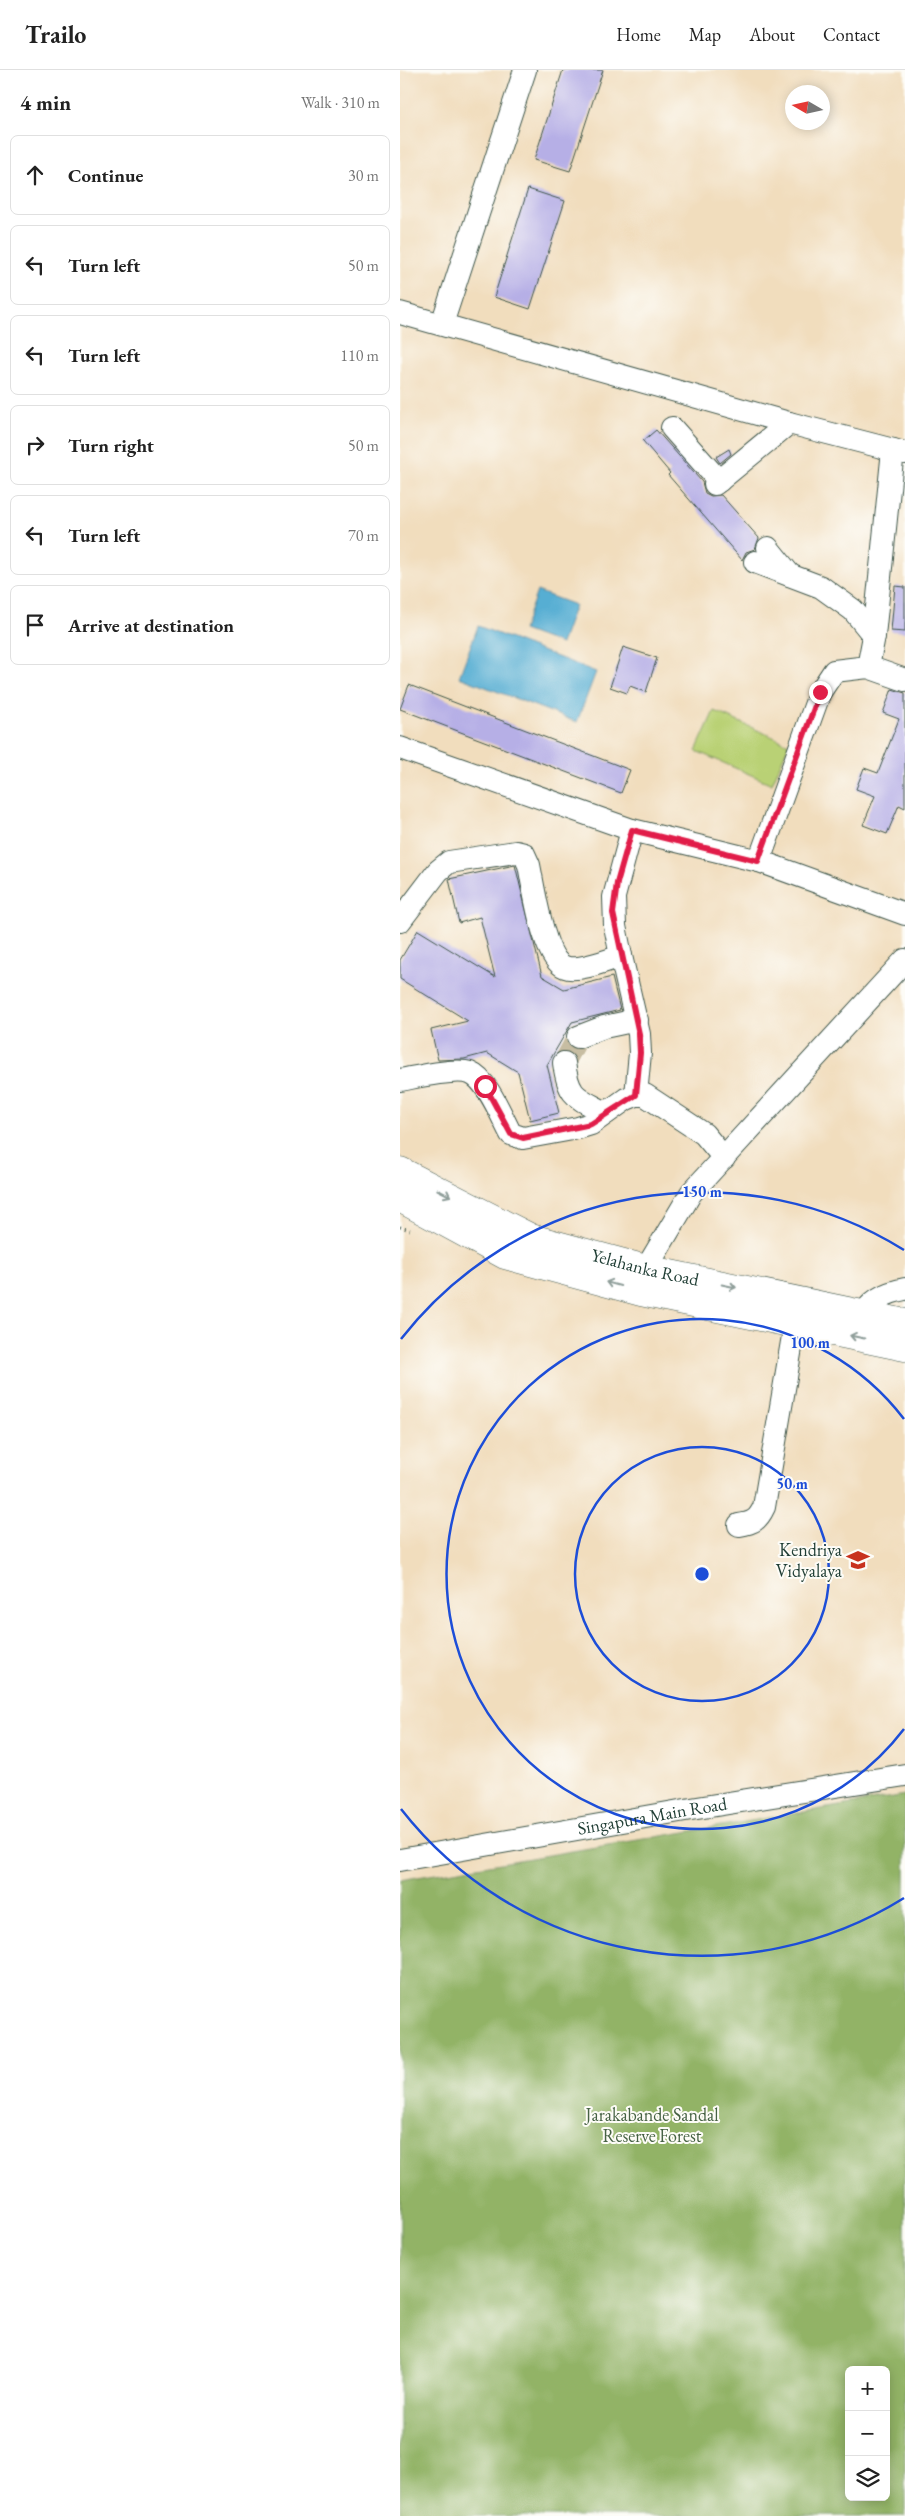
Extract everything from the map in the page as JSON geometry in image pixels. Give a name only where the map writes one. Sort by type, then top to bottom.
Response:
[{"type":"main road","name":"Yelahanka Road","points":[[400,1171],[531,1238],[644,1280],[795,1324],[904,1343]]},
{"type":"main road","name":"Yelahanka Road","points":[[400,1198],[505,1255],[644,1280],[864,1315],[904,1343]]},
{"type":"street","points":[[442,324],[525,70]]},
{"type":"street","points":[[400,313],[789,423],[899,452],[874,636],[868,667]]},
{"type":"street","points":[[672,428],[717,483],[789,423]]},
{"type":"street","points":[[761,555],[791,576],[821,587],[853,610],[874,636]]},
{"type":"street","points":[[758,861],[820,692],[834,671],[868,667],[905,680]]},
{"type":"street","points":[[400,748],[632,830],[758,861],[905,914]]},
{"type":"street","points":[[632,830],[614,897],[614,926],[637,1020],[640,1053],[636,1095]]},
{"type":"street","points":[[400,921],[438,871],[449,862],[516,852],[524,854],[529,865],[548,946],[558,963],[567,968],[580,967],[621,956]]},
{"type":"street","points":[[644,1280],[691,1194],[905,960]]},
{"type":"street","points":[[578,1036],[637,1020]]},
{"type":"street","points":[[564,1063],[569,1090],[578,1098],[606,1113]]},
{"type":"street","points":[[400,1080],[457,1072],[469,1073],[485,1086],[511,1134],[523,1138],[591,1124],[636,1095],[645,1095],[704,1134],[724,1158]]},
{"type":"street","points":[[864,1315],[868,1307],[879,1298],[905,1289]]},
{"type":"street","points":[[739,1525],[755,1521],[764,1507],[795,1324]]},
{"type":"street","name":"Singapura Main Road","points":[[400,1860],[691,1809],[905,1776]]},
{"type":"green space","points":[[714,711],[789,744],[772,784],[696,751]]},
{"type":"green space","name":"Jarakabande Sandal Reserve Forest","points":[[905,1795],[905,2516],[400,2516],[400,1880]]},
{"type":"water","points":[[537,591],[575,605],[561,644],[523,630]]},
{"type":"water","points":[[478,626],[596,672],[577,722],[459,677]]},
{"type":"building","points":[[563,70],[603,70],[570,171],[534,160]]},
{"type":"building","points":[[528,189],[565,201],[530,309],[494,297]]},
{"type":"building","points":[[656,430],[702,482],[705,493],[711,496],[721,495],[759,538],[755,549],[746,552],[742,560],[668,475],[670,473],[643,441]]},
{"type":"building","points":[[729,449],[731,454],[720,463],[716,457]]},
{"type":"building","points":[[895,586],[905,587],[905,632],[891,631]]},
{"type":"building","points":[[623,647],[657,658],[646,692],[630,686],[627,693],[610,687]]},
{"type":"building","points":[[409,685],[630,770],[621,793],[400,709]]},
{"type":"building","points":[[892,689],[905,693],[905,808],[899,805],[887,834],[863,825],[875,796],[856,789],[864,768],[878,773],[899,719],[883,713]]},
{"type":"building","points":[[515,865],[542,976],[564,989],[612,977],[620,1010],[572,1022],[547,1065],[559,1113],[530,1120],[518,1072],[487,1053],[464,1059],[438,1060],[431,1030],[468,1021],[400,979],[400,960],[418,930],[495,977],[480,917],[459,923],[449,879]]},
{"type":"tunnel","points":[[564,1063],[578,1037]]},
{"type":"place","name":"Kendriya Vidyalaya","points":[[858,1560]]},
{"type":"route","points":[[485,1086],[511,1134],[523,1138],[591,1124],[626,1099],[636,1095],[640,1053],[639,1034],[614,926],[613,913],[617,883],[632,830],[758,861],[820,692]]}]
